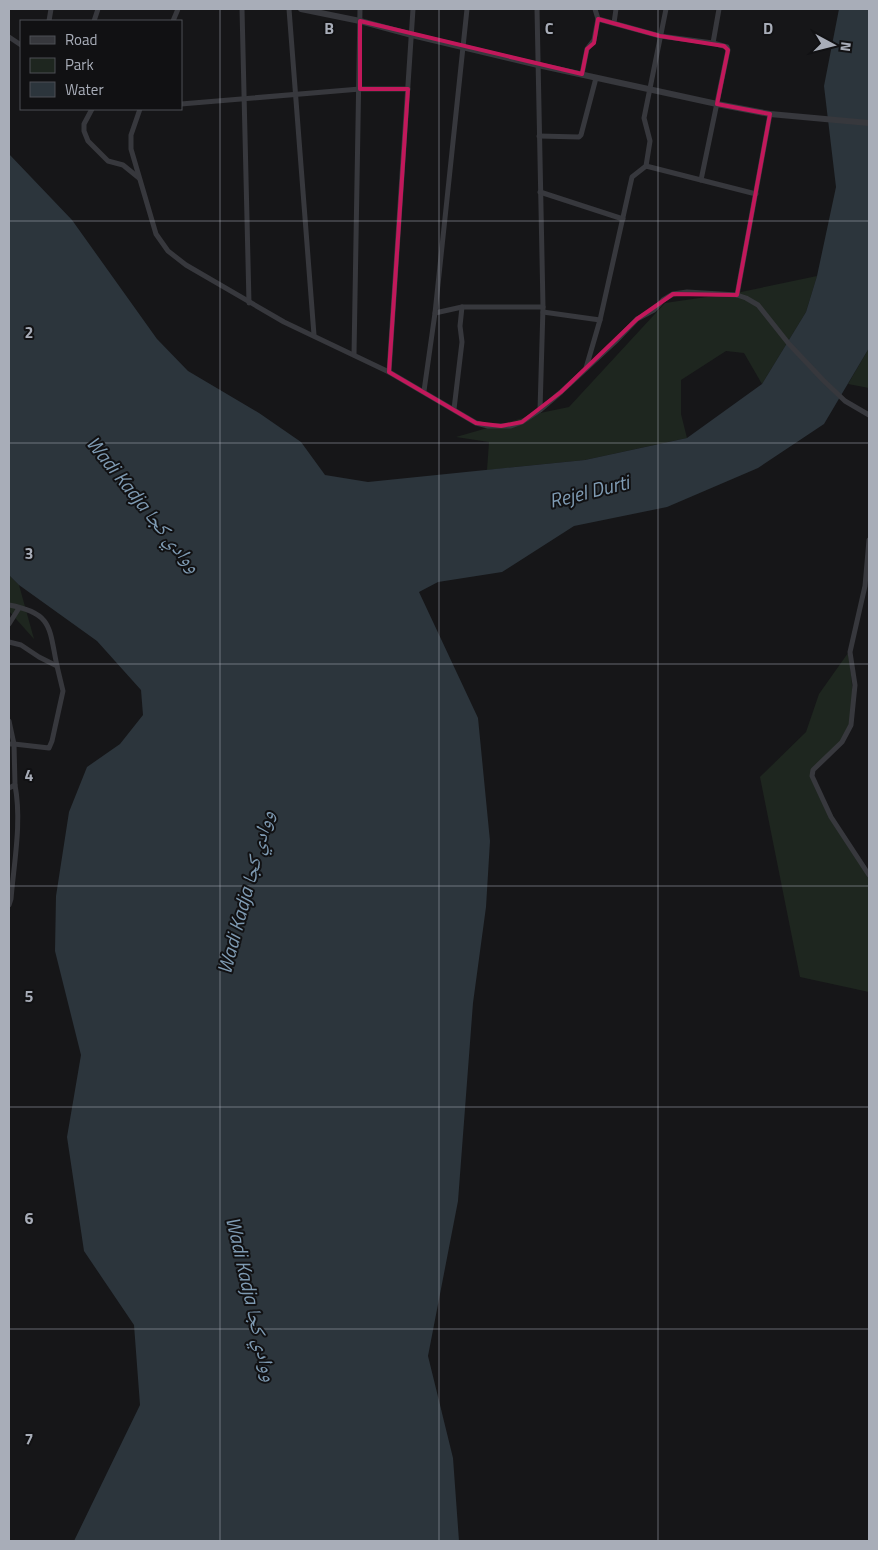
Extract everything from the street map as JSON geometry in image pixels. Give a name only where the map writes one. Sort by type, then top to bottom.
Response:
[{"type":"street","points":[[242,9],[249,303]]},
{"type":"street","points":[[289,9],[314,335]]},
{"type":"street","points":[[301,9],[360,21],[596,78],[717,104],[770,114],[869,123]]},
{"type":"street","points":[[354,355],[360,9]]},
{"type":"street","points":[[389,372],[413,9]]},
{"type":"street","points":[[424,391],[435,313],[467,9]]},
{"type":"street","points":[[536,9],[543,310],[540,410]]},
{"type":"street","points":[[582,74],[587,48],[594,40],[598,19],[595,9]]},
{"type":"street","points":[[614,23],[616,9]]},
{"type":"street","points":[[586,369],[600,320],[632,177],[646,166],[650,141],[644,118],[666,9]]},
{"type":"street","points":[[713,44],[719,9]]},
{"type":"street","points":[[598,19],[660,36],[724,46],[728,50],[701,180]]},
{"type":"street","points":[[9,37],[20,44]]},
{"type":"street","points":[[539,136],[578,137],[582,135],[596,78]]},
{"type":"street","points":[[182,104],[360,89],[408,89]]},
{"type":"street","points":[[91,110],[84,124],[84,132],[88,141],[108,161],[123,165],[139,178]]},
{"type":"street","points":[[140,110],[130,142],[156,234],[168,251],[186,265],[249,303],[284,322],[389,372],[476,423],[488,426],[511,426],[522,422],[540,410],[586,369],[637,319],[654,310],[664,300],[674,294],[687,292],[737,295],[758,305],[789,344],[823,380],[845,401],[869,415]]},
{"type":"street","points":[[737,295],[770,114]]},
{"type":"street","points":[[646,166],[756,194]]},
{"type":"street","points":[[540,192],[623,219]]},
{"type":"street","points":[[435,313],[462,307],[543,310],[600,320]]},
{"type":"street","points":[[454,409],[462,342],[460,326],[462,307]]},
{"type":"street","points":[[869,540],[866,586],[850,652],[855,685],[851,726],[842,742],[813,770],[812,776],[831,816],[869,875]]},
{"type":"street","points":[[9,605],[32,611],[45,620],[49,627],[63,691],[49,748],[11,744]]},
{"type":"street","points":[[9,624],[19,608]]},
{"type":"street","points":[[9,642],[21,645],[57,666]]},
{"type":"street","points":[[9,721],[18,815],[9,905]]},
{"type":"street","points":[[9,788],[15,785]]},
{"type":"highlighted area","points":[[598,19],[660,36],[724,46],[728,50],[717,104],[770,114],[737,295],[673,294],[637,319],[561,392],[522,422],[501,426],[476,423],[389,372],[408,89],[360,89],[360,21],[582,74],[587,49],[594,43]]},
{"type":"green space","points":[[817,276],[806,312],[762,384],[744,353],[726,351],[681,380],[681,414],[687,438],[585,460],[487,470],[489,442],[456,437],[540,413],[569,407],[665,303],[741,292]]},
{"type":"green space","points":[[869,348],[869,388],[848,384]]},
{"type":"green space","points":[[9,575],[19,585],[34,639],[9,611]]},
{"type":"green space","points":[[848,653],[853,700],[850,723],[840,743],[812,770],[812,780],[869,877],[869,992],[800,977],[760,777],[806,732],[819,694]]},
{"type":"water","points":[[839,9],[869,9],[869,348],[824,424],[758,468],[667,507],[574,526],[502,572],[438,582],[419,592],[478,718],[490,841],[486,907],[473,1003],[458,1201],[428,1356],[453,1458],[459,1541],[74,1541],[140,1405],[134,1325],[84,1251],[67,1137],[81,1055],[55,951],[56,896],[69,812],[87,767],[120,744],[143,715],[141,690],[97,641],[19,585],[9,575],[9,154],[72,220],[157,339],[188,371],[259,413],[301,442],[325,475],[368,482],[585,460],[687,438],[762,384],[806,312],[817,276],[836,187],[824,86]]},
{"type":"water label","name":"Rejel Durti","points":[[589,491]]},
{"type":"water label","name":"Wadi Kadja ووادي كجا","points":[[144,504]]},
{"type":"water label","name":"Wadi Kadja ووادي كجا","points":[[245,892]]},
{"type":"water label","name":"Wadi Kadja ووادي كجا","points":[[252,1299]]}]
